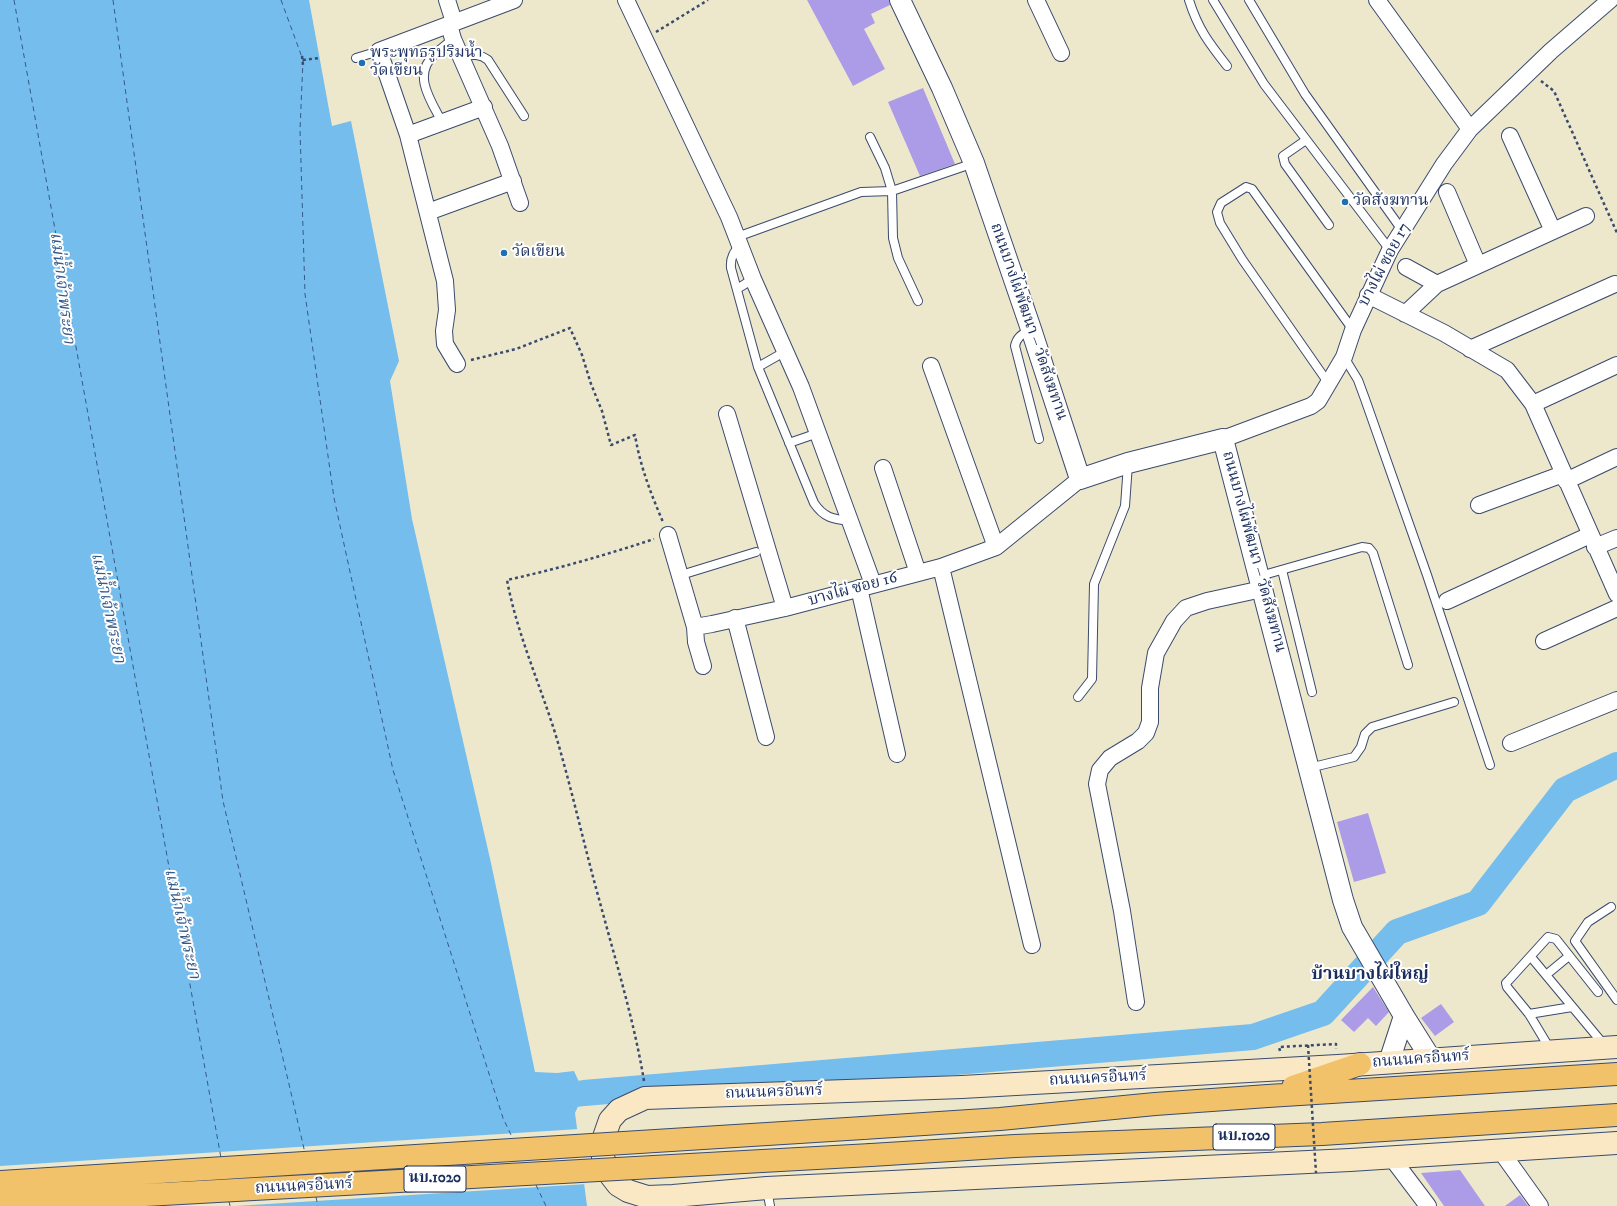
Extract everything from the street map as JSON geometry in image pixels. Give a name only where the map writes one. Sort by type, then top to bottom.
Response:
[{"type":"main road","name":"ถนนนครอินทร์","points":[[1612,1047],[1360,1064],[962,1086],[645,1098],[619,1110],[610,1120],[603,1140],[603,1158],[611,1176],[618,1185],[647,1202],[768,1197],[1617,1143]]},
{"type":"main road","points":[[1268,1096],[1360,1064]]},
{"type":"main road","name":"ถนนนครอินทร์","points":[[0,1182],[1000,1119],[1148,1105],[1268,1096],[1617,1074]]},
{"type":"main road","name":"ถนนนครอินทร์","points":[[0,1204],[1015,1146],[1322,1134],[1617,1115]]},
{"type":"street","points":[[447,0],[452,29],[461,56],[500,146],[520,203]]},
{"type":"street","points":[[462,362],[445,344],[444,331],[447,310],[445,281],[408,135],[379,51],[452,29],[514,0]]},
{"type":"street","points":[[626,0],[739,241],[801,387],[850,522],[866,586],[897,754]]},
{"type":"street","name":"ถนนบางไผ่พัฒนา – วัดสังฆทาน","points":[[900,0],[942,88],[974,163],[1080,479],[1128,463],[1223,439],[1343,900],[1352,927],[1431,1059]]},
{"type":"street","points":[[1036,0],[1062,53]]},
{"type":"street","points":[[1377,0],[1470,129]]},
{"type":"street","name":"บางไผ่ ซอย 17","points":[[1223,439],[1311,406],[1318,401],[1344,357],[1352,330],[1390,250],[1444,164],[1470,129],[1529,72],[1610,0]]},
{"type":"street","points":[[408,135],[484,107]]},
{"type":"street","points":[[1510,136],[1553,231]]},
{"type":"street","points":[[428,212],[512,181]]},
{"type":"street","points":[[1447,192],[1478,265]]},
{"type":"street","points":[[1405,314],[1437,284],[1586,216]]},
{"type":"street","points":[[1406,267],[1437,284]]},
{"type":"street","points":[[1470,349],[1615,284]]},
{"type":"street","points":[[1368,295],[1507,370],[1533,404],[1617,594]]},
{"type":"street","points":[[1533,404],[1617,365]]},
{"type":"street","points":[[931,366],[996,547]]},
{"type":"street","points":[[727,414],[784,608]]},
{"type":"street","points":[[1479,505],[1564,477],[1617,457]]},
{"type":"street","points":[[884,468],[918,573]]},
{"type":"street","name":"บางไผ่ ซอย 16","points":[[695,627],[784,608],[941,567],[996,547],[1080,479]]},
{"type":"street","points":[[668,535],[681,575],[695,627],[696,642],[702,666]]},
{"type":"street","points":[[1447,601],[1593,541],[1617,538]]},
{"type":"street","points":[[941,567],[1032,945]]},
{"type":"street","points":[[1136,1002],[1122,911],[1097,784],[1100,770],[1110,758],[1138,741],[1146,733],[1150,722],[1150,688],[1156,654],[1174,621],[1186,608],[1260,583]]},
{"type":"street","points":[[1544,642],[1617,608]]},
{"type":"street","points":[[735,618],[766,737]]},
{"type":"street","points":[[1511,743],[1617,700]]},
{"type":"street","points":[[1389,1062],[1404,1016]]},
{"type":"street","points":[[1500,1150],[1540,1206]]},
{"type":"street","points":[[1391,1157],[1428,1206]]},
{"type":"lane","points":[[1189,0],[1193,15],[1205,38],[1227,66]]},
{"type":"lane","points":[[1214,0],[1264,84],[1390,250]]},
{"type":"lane","points":[[1249,0],[1305,94],[1402,230]]},
{"type":"lane","points":[[442,122],[424,86],[422,77],[432,56],[452,29]]},
{"type":"lane","points":[[356,58],[379,51]]},
{"type":"lane","points":[[461,56],[482,56],[488,60],[524,116]]},
{"type":"lane","points":[[870,137],[884,168],[892,192],[893,238],[898,258],[918,301]]},
{"type":"lane","points":[[1306,140],[1283,156],[1285,164],[1329,225]]},
{"type":"lane","points":[[850,522],[832,518],[820,512],[814,503],[758,367],[730,260],[739,241],[861,192],[892,192],[974,163]]},
{"type":"lane","points":[[1329,384],[1242,259],[1220,224],[1217,212],[1221,203],[1246,187],[1252,189],[1352,330]]},
{"type":"lane","points":[[737,289],[754,279]]},
{"type":"lane","points":[[1031,330],[1020,335],[1016,340],[1015,346],[1039,439]]},
{"type":"lane","points":[[758,367],[786,351]]},
{"type":"lane","points":[[1344,357],[1358,380],[1365,399],[1429,582],[1490,765]]},
{"type":"lane","points":[[789,443],[818,433]]},
{"type":"lane","points":[[1078,697],[1092,679],[1094,584],[1125,506],[1128,463]]},
{"type":"lane","points":[[1260,583],[1282,570],[1362,548],[1369,548],[1373,553],[1408,665]]},
{"type":"lane","points":[[681,575],[756,552]]},
{"type":"lane","points":[[1282,570],[1312,692]]},
{"type":"lane","points":[[1309,768],[1354,756],[1361,748],[1365,734],[1372,727],[1454,702]]},
{"type":"lane","points":[[1611,907],[1588,922],[1575,940],[1617,1000]]},
{"type":"lane","points":[[1551,1051],[1529,1014],[1507,987],[1506,983],[1548,937],[1552,937],[1556,939],[1598,992]]},
{"type":"lane","points":[[1546,975],[1569,956]]},
{"type":"lane","points":[[1531,957],[1572,1006],[1612,1047]]},
{"type":"lane","points":[[1529,1014],[1572,1006]]},
{"type":"path","points":[[644,40],[708,0]]},
{"type":"path","points":[[303,65],[302,58],[319,58]]},
{"type":"path","points":[[1529,72],[1554,91],[1617,233]]},
{"type":"path","points":[[462,362],[516,349],[570,328],[582,355],[602,412],[611,445],[634,435],[649,491],[668,535],[611,554],[546,572],[507,580],[512,605],[556,736],[564,769],[572,792],[578,821],[617,964],[642,1065],[645,1085]]},
{"type":"path","points":[[1279,1047],[1336,1044]]},
{"type":"path","points":[[1308,1046],[1316,1173]]},
{"type":"water","name":"แม่น้ำเจ้าพระยา","points":[[0,0],[309,0],[332,126],[351,121],[399,361],[390,381],[412,519],[491,863],[535,1072],[557,1073],[574,1071],[584,1093],[575,1113],[587,1206],[0,1206]]},
{"type":"pier","points":[[579,1129],[587,1184],[236,1206],[0,1206],[0,1166]]},
{"type":"building","points":[[807,0],[889,0],[890,5],[871,14],[875,23],[864,29],[885,69],[853,86]]},
{"type":"building","points":[[923,88],[955,164],[920,176],[888,102]]},
{"type":"building","points":[[1368,813],[1386,873],[1354,882],[1337,822]]},
{"type":"building","points":[[1373,987],[1389,1012],[1376,1026],[1368,1018],[1354,1032],[1341,1020]]},
{"type":"building","points":[[1441,1004],[1454,1022],[1435,1036],[1421,1018]]},
{"type":"building","points":[[1460,1170],[1485,1206],[1444,1206],[1421,1173]]},
{"type":"building","points":[[1520,1195],[1528,1206],[1505,1206]]},
{"type":"waterway","points":[[549,1098],[584,1093],[1253,1037],[1323,1013],[1397,932],[1478,903],[1565,790],[1617,765]]},
{"type":"ferry route","points":[[14,0],[221,1158]]},
{"type":"ferry route","points":[[113,0],[223,801],[305,1153]]},
{"type":"ferry route","points":[[281,0],[303,60],[300,130],[305,294],[334,498],[393,770],[503,1118],[513,1139]]},
{"type":"ferry route","points":[[536,1185],[546,1206]]},
{"type":"ferry route","points":[[316,1197],[318,1206]]},
{"type":"ferry route","points":[[229,1201],[230,1206]]},
{"type":"place","name":"พระพุทธรูปริมน้ำ วัดเขียน","points":[[362,63]]},
{"type":"place","name":"วัดสังฆทาน","points":[[1345,202]]},
{"type":"place","name":"วัดเขียน","points":[[504,253]]},
{"type":"district","name":"บ้านบางไผ่ใหญ่","points":[[1370,975]]}]
